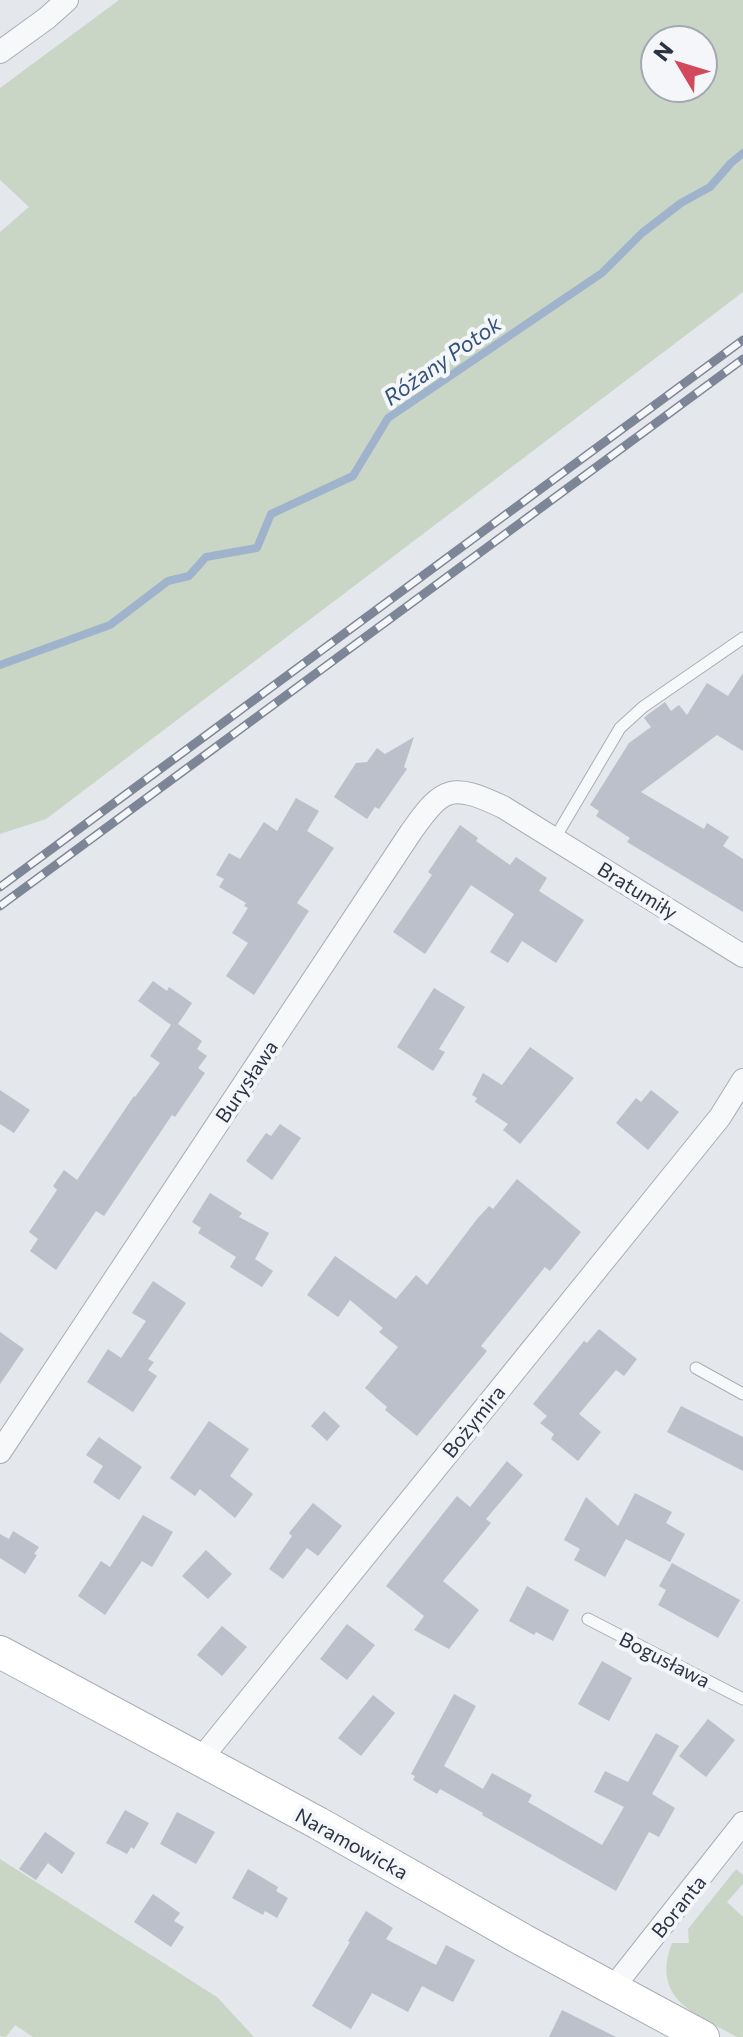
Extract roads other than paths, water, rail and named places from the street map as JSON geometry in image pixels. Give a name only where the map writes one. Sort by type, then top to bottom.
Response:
[{"type":"street","points":[[0,52],[67,0]]},
{"type":"street","name":"Burysława","points":[[0,1452],[429,807],[441,796],[474,793],[532,823]]},
{"type":"street","name":"Bratumiły","points":[[532,823],[743,956]]},
{"type":"street","name":"Bożymira","points":[[200,1760],[720,1117],[743,1080]]},
{"type":"street","name":"Naramowicka","points":[[0,1652],[318,1823],[703,2037]]},
{"type":"street","name":"Boranta","points":[[612,1989],[743,1823]]},
{"type":"lane","points":[[555,838],[620,728],[643,707],[743,638]]},
{"type":"lane","points":[[696,1368],[743,1394]]},
{"type":"lane","name":"Bogusława","points":[[588,1619],[743,1699]]},
{"type":"waterway","name":"Różany Potok","points":[[0,665],[110,625],[168,581],[189,576],[206,557],[257,548],[271,514],[353,476],[388,418],[602,273],[642,233],[681,203],[710,187],[743,153]]},
{"type":"railway","points":[[0,887],[743,340]]},
{"type":"railway","points":[[0,906],[743,359]]}]
